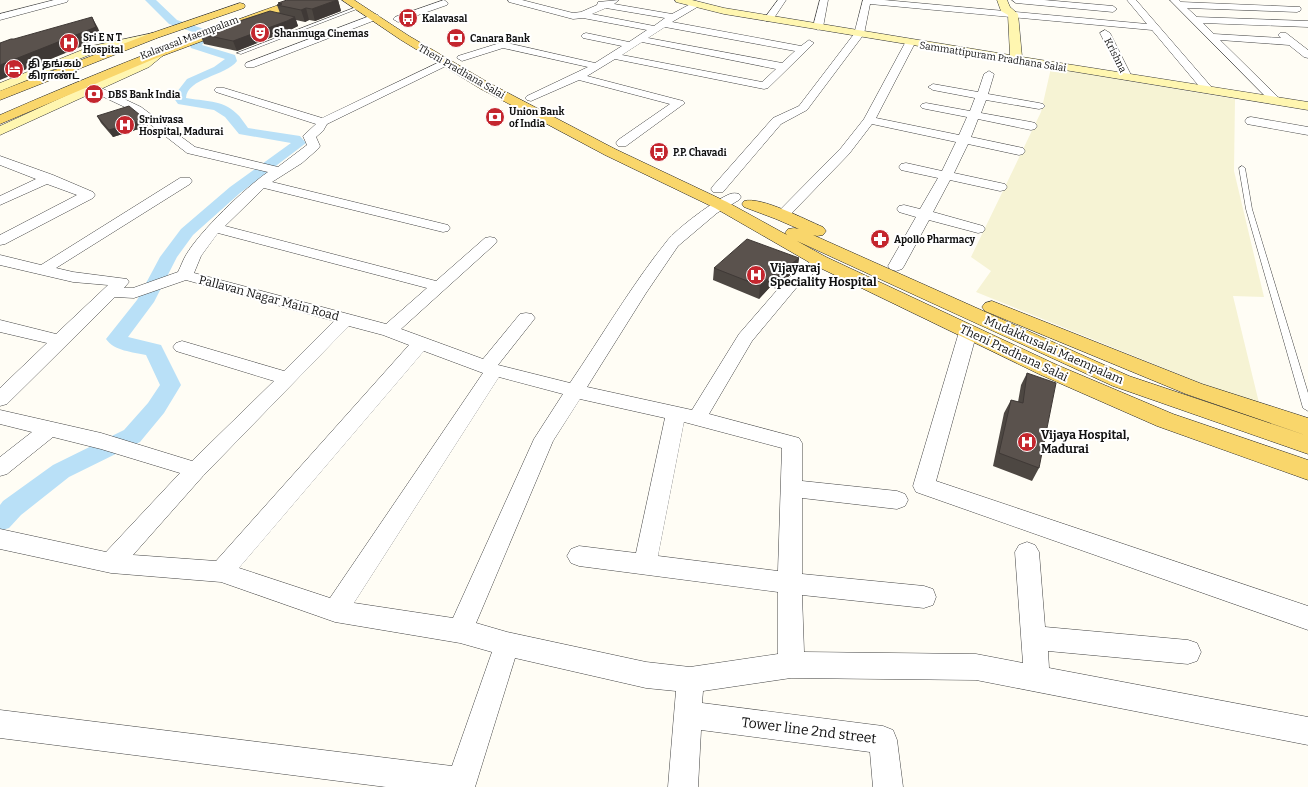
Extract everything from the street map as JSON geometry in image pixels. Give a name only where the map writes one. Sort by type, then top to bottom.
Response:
[{"type":"main road","name":"Kalavasal Maempalam","points":[[0,106],[125,54],[276,0]]},
{"type":"main road","name":"Kalavasal Maempalam","points":[[0,113],[134,57],[219,25],[300,0]]},
{"type":"main road","points":[[0,120],[160,52],[300,0]]},
{"type":"main road","name":"Theni Pradhana Salai","points":[[347,0],[364,4],[398,19],[531,98],[636,150]]},
{"type":"main road","points":[[0,96],[166,31],[251,2]]},
{"type":"main road","name":"Theni Pradhana Salai","points":[[364,4],[375,17],[405,38],[485,86],[610,152],[731,201],[808,238]]},
{"type":"main road","name":"Theni Pradhana Salai","points":[[705,183],[820,261],[968,332],[1049,370],[1165,420],[1308,470]]},
{"type":"main road","name":"Theni Pradhana Salai","points":[[731,201],[782,215],[984,304],[1194,389],[1308,427]]},
{"type":"main road","name":"Mudakkusalai Maempalam","points":[[808,238],[1121,381],[1308,445]]},
{"type":"street","points":[[512,0],[565,15],[583,15],[656,29]]},
{"type":"street","points":[[583,15],[615,0]]},
{"type":"street","name":"Sammattipuram Pradhana Salai","points":[[680,0],[770,19],[1308,106]]},
{"type":"street","points":[[770,19],[782,0]]},
{"type":"street","points":[[818,27],[824,0]]},
{"type":"street","points":[[1002,0],[1005,8],[1013,14],[1016,59]]},
{"type":"street","points":[[1016,0],[1113,9]]},
{"type":"street","points":[[1131,0],[1208,90]]},
{"type":"street","points":[[1177,2],[1297,9],[1284,0]]},
{"type":"street","points":[[0,17],[58,1]]},
{"type":"street","points":[[460,631],[544,439],[638,293],[673,243],[712,210],[731,201],[777,121],[802,108],[859,34],[867,1],[1156,28]]},
{"type":"street","points":[[593,2],[806,46],[764,86],[614,56]]},
{"type":"street","points":[[1177,2],[1276,101]]},
{"type":"street","points":[[398,19],[444,3]]},
{"type":"street","points":[[531,98],[578,77],[696,4]]},
{"type":"street","points":[[1247,7],[1308,55]]},
{"type":"street","points":[[1293,9],[1308,18]]},
{"type":"street","points":[[250,65],[375,17]]},
{"type":"street","points":[[671,19],[689,18]]},
{"type":"street","points":[[1194,20],[1308,24]]},
{"type":"street","points":[[703,21],[738,28]]},
{"type":"street","name":"Krishna","points":[[1105,33],[1128,77]]},
{"type":"street","points":[[0,87],[96,48],[153,36]]},
{"type":"street","points":[[586,36],[631,45]]},
{"type":"street","points":[[1212,37],[1292,42]]},
{"type":"street","points":[[640,39],[784,67]]},
{"type":"street","points":[[782,215],[844,151],[869,120],[910,42]]},
{"type":"street","points":[[462,58],[503,45],[597,66]]},
{"type":"street","points":[[0,131],[145,64],[160,52]]},
{"type":"street","name":"Pallavan Nagar Main Road","points":[[446,62],[323,122],[319,128],[309,136],[314,146],[297,160],[276,169],[261,183],[215,228],[178,277],[389,331],[490,368],[575,391],[686,416],[792,443],[791,488]]},
{"type":"street","points":[[896,266],[964,140],[975,115],[989,74]]},
{"type":"street","points":[[578,77],[679,103],[622,143]]},
{"type":"street","points":[[933,87],[1039,106]]},
{"type":"street","points":[[93,88],[137,109],[191,150],[276,169]]},
{"type":"street","points":[[220,90],[323,122]]},
{"type":"street","points":[[926,106],[1032,126]]},
{"type":"street","points":[[869,120],[1019,151]]},
{"type":"street","points":[[1251,121],[1308,131]]},
{"type":"street","points":[[0,241],[88,195],[48,178],[3,164]]},
{"type":"street","points":[[906,167],[1000,187]]},
{"type":"street","points":[[0,201],[48,178]]},
{"type":"street","points":[[43,270],[185,181]]},
{"type":"street","points":[[261,183],[443,228]]},
{"type":"street","points":[[904,209],[978,229]]},
{"type":"street","points":[[215,228],[440,287]]},
{"type":"street","points":[[389,331],[490,241]]},
{"type":"street","points":[[0,260],[73,277],[121,282],[0,399]]},
{"type":"street","points":[[645,564],[686,416],[745,338],[792,284],[820,261]]},
{"type":"street","points":[[110,292],[134,294],[178,277]]},
{"type":"street","points":[[335,611],[490,368],[526,318]]},
{"type":"street","points":[[111,563],[196,470],[346,319]]},
{"type":"street","points":[[0,326],[60,341]]},
{"type":"street","points":[[968,332],[924,486],[1308,618]]},
{"type":"street","points":[[221,572],[421,343]]},
{"type":"street","points":[[182,348],[287,378]]},
{"type":"street","points":[[0,416],[101,441],[125,450],[196,470]]},
{"type":"street","points":[[0,468],[50,429]]},
{"type":"street","points":[[791,665],[791,488],[897,500]]},
{"type":"street","points":[[0,539],[111,563],[221,572],[335,611],[460,631],[507,644],[646,675],[690,680],[791,665],[976,667],[1308,731]]},
{"type":"street","points":[[1027,552],[1037,679]]},
{"type":"street","points":[[579,556],[790,583],[924,597]]},
{"type":"street","points":[[1034,638],[1188,652]]},
{"type":"street","points":[[0,724],[461,784],[507,644]]},
{"type":"street","points":[[683,787],[690,680]]},
{"type":"street","name":"Tower line 2nd street","points":[[687,715],[883,740],[888,787]]},
{"type":"lane","points":[[239,53],[364,4]]},
{"type":"lane","points":[[222,28],[230,31],[252,24]]},
{"type":"lane","points":[[302,24],[310,26]]},
{"type":"lane","points":[[1242,168],[1249,209],[1308,408]]},
{"type":"shaded area","points":[[1051,68],[1235,99],[1234,171],[1264,297],[1233,296],[1260,407],[976,292],[991,271],[971,257],[1041,112]]},
{"type":"building","points":[[287,0],[337,0],[312,9],[306,8],[301,10],[277,5],[282,4],[278,3]]},
{"type":"building","points":[[270,11],[295,17],[233,41],[200,34]]},
{"type":"building","points":[[92,17],[96,27],[0,65],[0,43]]},
{"type":"building","points":[[129,106],[145,119],[109,130],[97,116]]},
{"type":"building","points":[[747,239],[799,258],[778,276],[773,274],[760,286],[714,268]]},
{"type":"building","points":[[1027,373],[1056,383],[1039,468],[999,453],[1011,400],[1023,403]]},
{"type":"waterway","points":[[0,521],[12,508],[61,471],[132,436],[156,408],[171,385],[154,350],[125,344],[116,339],[145,302],[169,257],[187,232],[235,190],[299,143],[295,139],[244,131],[230,114],[218,107],[182,101],[179,97],[191,82],[225,66],[231,61],[231,57],[195,46],[206,33],[173,22],[150,0]]},
{"type":"place","name":"Kalavasal","points":[[408,18]]},
{"type":"place","name":"Shanmuga Cinemas","points":[[260,33]]},
{"type":"place","name":"Canara Bank","points":[[456,38]]},
{"type":"place","name":"Sri E N T Hospital","points":[[69,43]]},
{"type":"place","name":"தி தங்கம் கிராண்ட்","points":[[14,69]]},
{"type":"place","name":"DBS Bank India","points":[[94,94]]},
{"type":"place","name":"Union Bank of India","points":[[495,117]]},
{"type":"place","name":"Srinivasa Hospital, Madurai","points":[[125,125]]},
{"type":"place","name":"P.P. Chavadi","points":[[659,152]]},
{"type":"place","name":"Apollo Pharmacy","points":[[880,239]]},
{"type":"place","name":"Vijayaraj Speciality Hospital","points":[[756,275]]},
{"type":"place","name":"Vijaya Hospital, Madurai","points":[[1027,442]]}]
